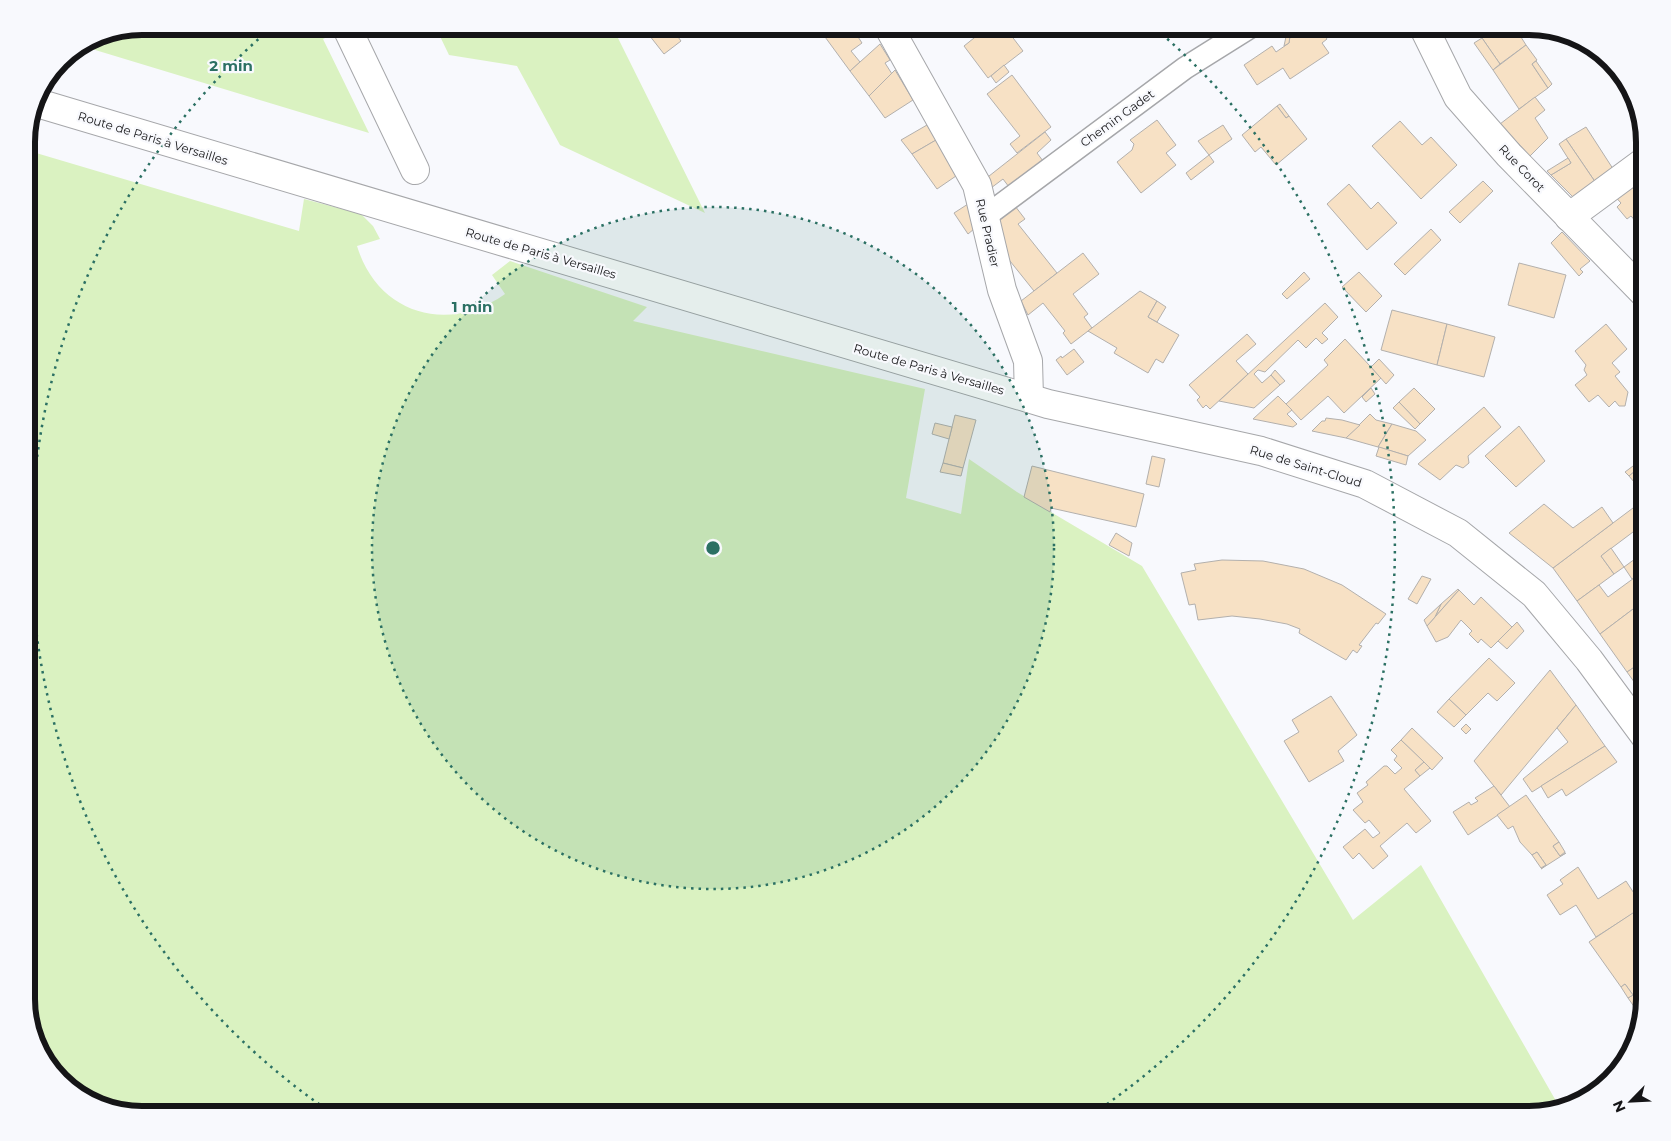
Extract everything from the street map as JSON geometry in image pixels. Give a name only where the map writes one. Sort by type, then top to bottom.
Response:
[{"type":"main road","points":[[350,35],[415,170]]},
{"type":"main road","name":"Rue Pradier","points":[[893,35],[977,186],[986,216],[990,248],[1002,290],[1028,361],[1039,401]]},
{"type":"main road","name":"Rue Corot","points":[[1427,35],[1458,97],[1509,155],[1636,285]]},
{"type":"main road","name":"Route de Paris à Versailles","points":[[42,104],[1039,401]]},
{"type":"main road","points":[[1570,217],[1636,168]]},
{"type":"main road","name":"Rue de Saint-Cloud","points":[[1039,401],[1261,451],[1365,484],[1458,533],[1534,594],[1589,660],[1636,724]]},
{"type":"street","name":"Chemin Gadet","points":[[986,216],[1185,68],[1238,35]]},
{"type":"green space","points":[[135,35],[332,35],[323,39],[369,133],[91,49],[114,39]]},
{"type":"green space","points":[[439,35],[616,35],[705,213],[560,145],[517,66],[449,55]]},
{"type":"green space","points":[[35,153],[299,231],[304,199],[361,214],[373,226],[380,239],[357,246],[367,270],[381,288],[398,302],[418,311],[439,315],[461,313],[483,306],[505,294],[492,275],[510,261],[647,307],[633,321],[925,389],[906,498],[961,514],[969,459],[1017,492],[1142,566],[1353,920],[1421,865],[1557,1102],[1529,1106],[142,1106],[114,1102],[89,1092],[62,1070],[49,1052],[39,1027],[35,1006]]},
{"type":"building","points":[[649,35],[677,35],[681,41],[664,54]]},
{"type":"building","points":[[824,35],[857,35],[862,43],[851,51],[860,62],[850,71]]},
{"type":"building","points":[[978,35],[1011,35],[1023,51],[988,78],[964,46]]},
{"type":"building","points":[[1286,35],[1289,35],[1289,43],[1284,46]]},
{"type":"building","points":[[1324,35],[1327,39],[1322,43],[1329,53],[1290,79],[1283,68],[1257,85],[1244,65],[1272,46],[1276,52],[1289,43],[1290,36]]},
{"type":"building","points":[[1486,35],[1520,35],[1526,45],[1500,64],[1482,38]]},
{"type":"building","points":[[1482,38],[1500,64],[1493,70],[1474,43]]},
{"type":"building","points":[[880,44],[890,60],[885,63],[892,74],[869,96],[850,71]]},
{"type":"building","points":[[1526,45],[1537,60],[1532,64],[1548,88],[1519,109],[1493,70]]},
{"type":"building","points":[[1536,61],[1552,84],[1548,88],[1532,64]]},
{"type":"building","points":[[1004,65],[1009,72],[996,83],[991,76]]},
{"type":"building","points":[[895,70],[913,100],[885,118],[869,96]]},
{"type":"building","points":[[1012,75],[1051,127],[1017,153],[1010,144],[1020,136],[987,94]]},
{"type":"building","points":[[1535,97],[1545,110],[1535,118],[1548,138],[1530,156],[1500,124]]},
{"type":"building","points":[[1280,104],[1289,116],[1286,118],[1277,106]]},
{"type":"building","points":[[1277,106],[1286,118],[1289,116],[1307,139],[1276,165],[1261,147],[1255,152],[1242,135]]},
{"type":"building","points":[[1157,120],[1176,145],[1166,153],[1176,165],[1141,193],[1117,162],[1132,150],[1134,144],[1130,140]]},
{"type":"building","points":[[1400,121],[1422,145],[1431,137],[1457,165],[1421,199],[1372,146]]},
{"type":"building","points":[[927,125],[936,140],[912,154],[901,140]]},
{"type":"building","points":[[1223,125],[1232,139],[1209,155],[1198,141]]},
{"type":"building","points":[[1586,127],[1617,175],[1600,189],[1566,139]]},
{"type":"building","points":[[1045,132],[1051,140],[1037,153],[1043,161],[1009,187],[1003,179],[987,191],[984,180]]},
{"type":"building","points":[[1566,139],[1600,189],[1576,200],[1551,175],[1571,163],[1559,144]]},
{"type":"building","points":[[936,140],[956,176],[937,189],[912,154]]},
{"type":"building","points":[[1209,155],[1214,162],[1191,180],[1186,173]]},
{"type":"building","points":[[1568,158],[1571,163],[1551,175],[1547,171]]},
{"type":"building","points":[[1630,178],[1636,185],[1636,222],[1631,216],[1627,219],[1617,207],[1621,203],[1611,192]]},
{"type":"building","points":[[1483,181],[1493,191],[1460,223],[1449,212]]},
{"type":"building","points":[[1349,184],[1371,209],[1378,202],[1397,223],[1367,250],[1327,204]]},
{"type":"building","points":[[968,204],[974,229],[968,234],[954,213]]},
{"type":"building","points":[[1015,206],[1025,219],[1018,224],[1057,273],[1034,291],[1006,256],[997,220]]},
{"type":"building","points":[[1431,229],[1441,240],[1405,275],[1394,264]]},
{"type":"building","points":[[1562,232],[1590,261],[1580,269],[1583,272],[1579,276],[1551,243]]},
{"type":"building","points":[[1083,253],[1099,274],[1073,294],[1088,314],[1084,317],[1092,328],[1071,344],[1063,333],[1065,331],[1043,303],[1028,315],[1021,301]]},
{"type":"building","points":[[1519,263],[1566,275],[1554,318],[1508,305]]},
{"type":"building","points":[[1304,272],[1310,279],[1287,299],[1282,294]]},
{"type":"building","points":[[1359,272],[1382,296],[1366,312],[1342,287]]},
{"type":"building","points":[[1140,291],[1157,301],[1148,317],[1179,335],[1163,363],[1156,359],[1148,373],[1114,353],[1117,348],[1088,331]]},
{"type":"building","points":[[1157,301],[1166,307],[1157,322],[1148,317]]},
{"type":"building","points":[[1325,303],[1338,317],[1322,333],[1328,339],[1322,344],[1316,338],[1306,348],[1298,340],[1265,372],[1258,370],[1254,374],[1262,383],[1271,375],[1280,385],[1254,408],[1219,401]]},
{"type":"building","points":[[1392,310],[1447,324],[1437,365],[1381,350]]},
{"type":"building","points":[[1447,324],[1495,337],[1484,377],[1437,365]]},
{"type":"building","points":[[1606,324],[1627,349],[1612,363],[1620,372],[1615,376],[1628,392],[1625,406],[1619,406],[1615,401],[1609,407],[1598,395],[1589,402],[1575,385],[1587,375],[1584,370],[1586,365],[1575,351]]},
{"type":"building","points":[[1247,334],[1256,344],[1236,361],[1248,374],[1210,409],[1206,405],[1203,408],[1197,400],[1200,397],[1189,385]]},
{"type":"building","points":[[1345,339],[1381,378],[1344,413],[1328,396],[1301,420],[1286,404],[1328,365],[1324,360]]},
{"type":"building","points":[[1074,349],[1084,362],[1067,375],[1056,360]]},
{"type":"building","points":[[1379,359],[1394,375],[1386,384],[1371,367]]},
{"type":"building","points":[[1275,370],[1285,381],[1280,385],[1271,375]]},
{"type":"building","points":[[1371,388],[1375,394],[1366,402],[1362,397]]},
{"type":"building","points":[[1414,388],[1435,409],[1420,424],[1399,402]]},
{"type":"building","points":[[1278,396],[1292,410],[1287,414],[1297,424],[1293,427],[1253,419]]},
{"type":"building","points":[[1399,402],[1420,424],[1415,429],[1393,408]]},
{"type":"building","points":[[1484,407],[1501,427],[1468,456],[1469,463],[1463,468],[1456,465],[1440,480],[1418,464]]},
{"type":"building","points":[[1370,414],[1376,420],[1392,424],[1378,447],[1346,438]]},
{"type":"building","points":[[955,415],[976,420],[963,468],[943,463]]},
{"type":"building","points":[[1326,418],[1360,425],[1346,438],[1312,431],[1322,421],[1325,421]]},
{"type":"building","points":[[935,423],[952,427],[949,439],[932,434]]},
{"type":"building","points":[[1392,424],[1416,431],[1426,440],[1408,456],[1378,447]]},
{"type":"building","points":[[1519,426],[1545,461],[1516,487],[1485,456]]},
{"type":"building","points":[[1379,447],[1408,456],[1406,465],[1376,456]]},
{"type":"building","points":[[1152,456],[1165,459],[1159,487],[1146,484]]},
{"type":"building","points":[[943,463],[963,468],[961,476],[940,472]]},
{"type":"building","points":[[1636,464],[1636,470],[1629,476],[1625,472]]},
{"type":"building","points":[[1032,466],[1144,494],[1136,527],[1051,508],[1050,512],[1024,497]]},
{"type":"building","points":[[1636,470],[1636,484],[1629,476]]},
{"type":"building","points":[[1544,504],[1573,528],[1602,507],[1613,523],[1553,568],[1509,533]]},
{"type":"building","points":[[1636,506],[1636,530],[1601,556],[1614,574],[1577,601],[1553,568]]},
{"type":"building","points":[[1116,533],[1132,543],[1129,556],[1109,545]]},
{"type":"building","points":[[1611,548],[1624,567],[1614,574],[1601,556]]},
{"type":"building","points":[[1636,558],[1636,576],[1632,579],[1624,567]]},
{"type":"building","points":[[1222,560],[1263,561],[1304,569],[1342,585],[1386,614],[1378,624],[1376,623],[1359,645],[1362,646],[1357,653],[1353,650],[1346,660],[1299,633],[1300,629],[1287,624],[1232,616],[1198,620],[1195,604],[1189,605],[1181,573],[1196,570],[1194,564]]},
{"type":"building","points":[[1422,576],[1431,579],[1417,604],[1408,599]]},
{"type":"building","points":[[1636,577],[1636,607],[1600,634],[1577,601],[1599,585],[1608,597]]},
{"type":"building","points":[[1459,590],[1435,617],[1441,604]]},
{"type":"building","points":[[1459,590],[1474,605],[1481,597],[1512,627],[1491,648],[1481,639],[1478,643],[1469,634],[1472,631],[1461,620],[1448,637],[1436,642],[1427,626]]},
{"type":"building","points":[[1441,604],[1435,617],[1427,626],[1424,620]]},
{"type":"building","points":[[1636,607],[1636,666],[1627,672],[1600,634]]},
{"type":"building","points":[[1517,622],[1524,631],[1507,649],[1498,641]]},
{"type":"building","points":[[1489,658],[1515,683],[1497,701],[1488,693],[1466,715],[1449,699]]},
{"type":"building","points":[[1636,666],[1636,684],[1627,672]]},
{"type":"building","points":[[1550,670],[1576,705],[1501,795],[1474,761]]},
{"type":"building","points":[[1331,696],[1357,735],[1338,751],[1344,761],[1309,782],[1284,741],[1299,732],[1292,720]]},
{"type":"building","points":[[1449,699],[1466,715],[1454,727],[1437,712]]},
{"type":"building","points":[[1576,705],[1605,746],[1532,792],[1523,779],[1568,742],[1557,728]]},
{"type":"building","points":[[1466,724],[1471,729],[1466,734],[1461,729]]},
{"type":"building","points":[[1412,728],[1443,758],[1432,770],[1401,740]]},
{"type":"building","points":[[1401,740],[1424,762],[1415,770],[1420,776],[1404,789],[1431,821],[1416,833],[1407,823],[1380,846],[1388,856],[1373,869],[1359,853],[1353,859],[1343,847],[1365,829],[1373,838],[1380,833],[1369,820],[1365,823],[1353,810],[1363,802],[1357,793],[1368,785],[1366,782],[1384,766],[1387,766],[1395,774],[1402,768],[1394,760],[1397,756],[1391,750]]},
{"type":"building","points":[[1605,746],[1617,762],[1566,796],[1562,789],[1548,798],[1541,786]]},
{"type":"building","points":[[1424,762],[1430,768],[1420,776],[1415,770]]},
{"type":"building","points":[[1494,786],[1510,807],[1468,835],[1453,812],[1469,802],[1471,805],[1478,801],[1475,798]]},
{"type":"building","points":[[1526,795],[1559,842],[1553,846],[1560,856],[1566,853],[1541,869],[1546,865],[1537,852],[1532,855],[1520,842],[1513,826],[1508,829],[1497,815]]},
{"type":"building","points":[[1559,842],[1565,852],[1560,856],[1553,846]]},
{"type":"building","points":[[1537,852],[1546,865],[1541,868],[1532,855]]},
{"type":"building","points":[[1578,867],[1598,899],[1626,881],[1636,896],[1636,911],[1596,937],[1576,905],[1560,915],[1547,895],[1563,884],[1560,880]]},
{"type":"building","points":[[1636,911],[1635,1008],[1628,998],[1633,995],[1625,984],[1621,987],[1589,942]]},
{"type":"building","points":[[1625,984],[1633,995],[1628,998],[1621,987]]}]
